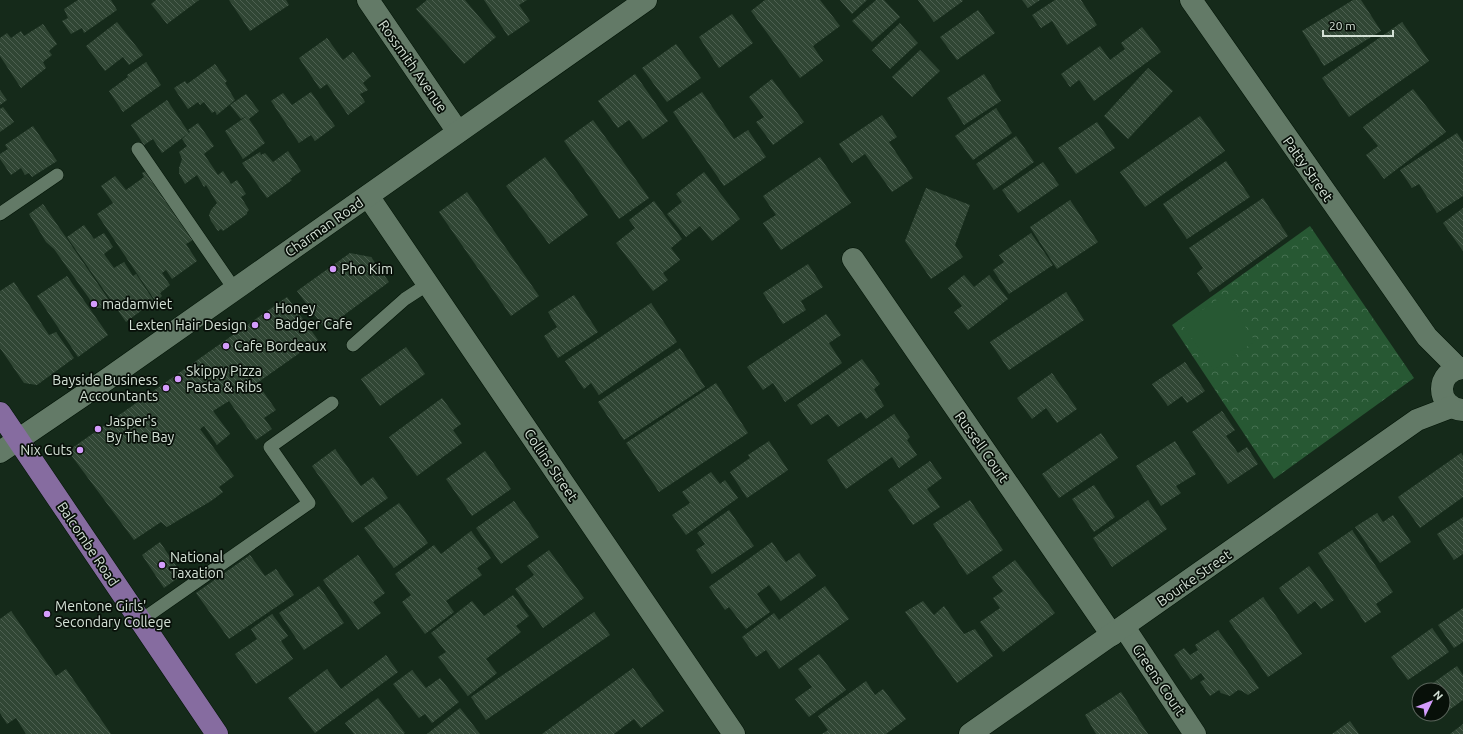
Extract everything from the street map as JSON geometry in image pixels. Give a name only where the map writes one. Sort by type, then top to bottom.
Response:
[{"type":"main road","name":"Balcombe Road","points":[[0,413],[217,734]]},
{"type":"street","name":"Rossmith Avenue","points":[[368,0],[458,132]]},
{"type":"street","name":"Charman Road","points":[[0,452],[235,290],[646,0]]},
{"type":"street","name":"Patty Street","points":[[1191,0],[1426,337],[1454,387]]},
{"type":"street","name":"Collins Street","points":[[368,196],[734,734]]},
{"type":"street","name":"Russell Court","points":[[853,259],[1118,631]]},
{"type":"street","name":"Bourke Street","points":[[970,734],[1417,420],[1454,387]]},
{"type":"street","name":"Greens Court","points":[[1118,631],[1195,734]]},
{"type":"lane","points":[[138,149],[235,290]]},
{"type":"lane","points":[[0,214],[57,175]]},
{"type":"lane","points":[[353,345],[405,299],[428,284]]},
{"type":"lane","points":[[140,621],[309,503],[270,447],[332,403]]},
{"type":"green space","points":[[1310,226],[1414,378],[1274,479],[1172,325]]},
{"type":"green space","points":[[1224,295],[1255,341],[1214,370],[1182,324]]},
{"type":"building","points":[[78,0],[111,0],[117,10],[84,33],[82,28],[71,34],[62,21],[68,18],[64,9]]},
{"type":"building","points":[[156,0],[199,0],[167,24],[151,4]]},
{"type":"building","points":[[229,0],[286,0],[289,5],[250,31]]},
{"type":"building","points":[[427,0],[465,0],[496,37],[464,64],[416,9]]},
{"type":"building","points":[[484,0],[527,0],[519,5],[530,21],[508,36]]},
{"type":"building","points":[[765,0],[820,0],[840,26],[813,46],[823,61],[800,78],[751,11]]},
{"type":"building","points":[[840,0],[867,0],[852,14]]},
{"type":"building","points":[[876,0],[884,0],[900,17],[872,42],[852,21]]},
{"type":"building","points":[[918,0],[962,0],[963,1],[934,22]]},
{"type":"building","points":[[1022,0],[1040,0],[1028,8]]},
{"type":"building","points":[[1055,0],[1081,0],[1097,25],[1067,45],[1052,21],[1041,28],[1032,15]]},
{"type":"building","points":[[1353,0],[1361,0],[1381,31],[1324,66],[1302,31]]},
{"type":"building","points":[[978,10],[995,33],[957,60],[940,37]]},
{"type":"building","points":[[732,14],[753,43],[719,68],[699,37]]},
{"type":"building","points":[[117,22],[143,55],[129,65],[123,57],[105,71],[86,46]]},
{"type":"building","points":[[1402,22],[1429,61],[1349,117],[1322,78]]},
{"type":"building","points":[[900,23],[918,43],[890,69],[872,50]]},
{"type":"building","points":[[43,24],[57,44],[49,51],[52,55],[43,62],[46,68],[21,88],[0,56],[0,38],[7,33],[11,38],[21,31],[24,36]]},
{"type":"building","points":[[1142,27],[1161,52],[1094,101],[1079,80],[1070,87],[1061,74],[1100,46],[1110,60],[1125,49],[1121,43]]},
{"type":"building","points":[[327,38],[343,60],[353,52],[371,76],[363,83],[368,90],[360,94],[365,102],[348,115],[327,84],[320,89],[299,58]]},
{"type":"building","points":[[676,44],[701,78],[667,102],[642,68]]},
{"type":"building","points":[[920,50],[940,71],[912,97],[892,77]]},
{"type":"building","points":[[146,62],[161,85],[123,112],[109,91],[128,77],[127,75]]},
{"type":"building","points":[[215,64],[227,81],[225,83],[235,100],[217,115],[215,111],[212,113],[204,102],[200,105],[198,102],[188,109],[174,88],[185,81],[187,84]]},
{"type":"building","points":[[1148,68],[1173,91],[1128,139],[1104,116]]},
{"type":"building","points":[[635,74],[668,121],[643,139],[629,120],[618,128],[598,101]]},
{"type":"building","points":[[984,74],[1001,101],[964,125],[947,98]]},
{"type":"building","points":[[772,79],[804,122],[773,145],[756,122],[764,117],[749,97]]},
{"type":"building","points":[[1413,89],[1446,132],[1384,179],[1366,155],[1378,146],[1363,127]]},
{"type":"building","points":[[0,90],[7,100],[0,105]]},
{"type":"building","points":[[311,92],[335,126],[315,141],[311,135],[299,143],[271,101],[283,93],[292,105]]},
{"type":"building","points":[[702,92],[734,139],[748,130],[766,157],[724,186],[673,112]]},
{"type":"building","points":[[246,94],[259,111],[249,119],[265,143],[243,159],[225,131],[247,116],[241,119],[230,105]]},
{"type":"building","points":[[167,100],[189,133],[162,153],[153,139],[144,145],[131,125]]},
{"type":"building","points":[[3,107],[14,122],[0,132],[0,109]]},
{"type":"building","points":[[996,108],[1012,133],[973,160],[955,136]]},
{"type":"building","points":[[882,115],[897,137],[889,142],[913,178],[892,192],[865,154],[852,163],[839,144]]},
{"type":"building","points":[[1200,116],[1225,151],[1145,207],[1120,172]]},
{"type":"building","points":[[593,120],[649,198],[619,219],[564,141]]},
{"type":"building","points":[[1097,122],[1115,148],[1076,174],[1058,148]]},
{"type":"building","points":[[198,123],[214,146],[204,154],[218,175],[223,171],[231,184],[237,180],[246,194],[241,197],[249,210],[247,214],[223,231],[221,229],[218,231],[211,221],[209,215],[217,203],[206,185],[204,187],[197,175],[185,184],[179,173],[182,159],[179,152],[187,146],[182,139],[190,132],[188,130]]},
{"type":"building","points":[[33,126],[57,161],[32,177],[29,173],[25,175],[21,168],[11,175],[0,159],[0,154],[8,149],[5,145]]},
{"type":"building","points":[[1457,133],[1463,142],[1463,196],[1437,213],[1419,184],[1412,188],[1400,170]]},
{"type":"building","points":[[1016,136],[1034,162],[994,190],[976,164]]},
{"type":"building","points":[[288,151],[301,171],[290,179],[292,180],[267,198],[242,163],[260,152],[261,155],[265,153],[273,162]]},
{"type":"building","points":[[545,157],[588,215],[549,244],[506,186]]},
{"type":"building","points":[[820,157],[851,203],[781,250],[763,223],[776,215],[763,196]]},
{"type":"building","points":[[1226,161],[1250,197],[1187,239],[1163,204]]},
{"type":"building","points":[[1043,162],[1059,185],[1018,213],[1002,190]]},
{"type":"building","points":[[146,171],[193,240],[186,244],[197,261],[172,279],[166,270],[162,273],[170,285],[160,293],[162,296],[156,302],[97,214],[113,203],[101,186],[115,176],[126,190],[144,177],[142,173]]},
{"type":"building","points":[[704,172],[740,219],[712,241],[700,226],[686,237],[667,214],[682,202],[676,194]]},
{"type":"building","points":[[926,188],[970,205],[955,245],[963,257],[931,279],[905,241]]},
{"type":"building","points":[[467,192],[539,296],[511,316],[439,212]]},
{"type":"building","points":[[1263,198],[1288,236],[1210,292],[1197,273],[1203,268],[1189,248]]},
{"type":"building","points":[[1070,200],[1098,242],[1057,269],[1030,227]]},
{"type":"building","points":[[654,201],[682,239],[671,248],[680,260],[663,273],[668,280],[653,291],[616,243],[635,228],[629,220]]},
{"type":"building","points":[[43,204],[111,303],[105,308],[96,308],[54,249],[46,242],[29,214]]},
{"type":"building","points":[[1463,208],[1463,251],[1443,223]]},
{"type":"building","points":[[84,225],[94,239],[104,233],[113,247],[104,254],[114,268],[124,262],[133,276],[136,274],[154,301],[126,322],[67,237]]},
{"type":"building","points":[[1031,233],[1053,265],[1009,294],[993,270],[1004,262],[999,255]]},
{"type":"building","points":[[350,253],[371,257],[389,282],[325,329],[297,291]]},
{"type":"building","points":[[808,264],[823,287],[801,301],[806,310],[783,324],[763,293]]},
{"type":"building","points":[[964,275],[974,287],[989,275],[1008,299],[968,330],[954,312],[962,306],[948,288]]},
{"type":"building","points":[[67,276],[108,335],[78,357],[37,296]]},
{"type":"building","points":[[14,282],[49,335],[56,332],[74,358],[37,385],[24,383],[0,348],[0,291]]},
{"type":"building","points":[[1066,292],[1084,320],[1009,370],[990,342]]},
{"type":"building","points":[[574,295],[598,332],[558,358],[544,336],[557,327],[548,312]]},
{"type":"building","points":[[287,297],[318,340],[257,383],[276,410],[264,418],[272,429],[256,440],[229,401],[213,411],[230,434],[217,445],[204,426],[200,429],[234,476],[219,487],[223,492],[211,501],[167,527],[161,522],[134,540],[68,451]]},
{"type":"building","points":[[651,303],[677,342],[599,395],[591,383],[584,389],[565,361]]},
{"type":"building","points":[[826,314],[841,335],[829,343],[842,363],[785,402],[773,383],[763,390],[747,367]]},
{"type":"building","points":[[406,347],[425,374],[380,406],[361,379]]},
{"type":"building","points":[[680,348],[705,387],[624,440],[598,402]]},
{"type":"building","points":[[862,359],[880,384],[874,389],[884,406],[866,419],[861,412],[838,427],[828,414],[811,425],[797,405]]},
{"type":"building","points":[[1185,362],[1205,391],[1187,403],[1182,396],[1168,406],[1152,384]]},
{"type":"building","points":[[1052,373],[1077,409],[1057,423],[1046,408],[1032,419],[1017,398]]},
{"type":"building","points":[[716,383],[748,433],[659,492],[626,443]]},
{"type":"building","points":[[442,398],[461,424],[453,430],[462,443],[417,476],[389,437]]},
{"type":"building","points":[[1222,411],[1235,430],[1226,436],[1238,453],[1247,447],[1258,464],[1228,484],[1192,432]]},
{"type":"building","points":[[894,414],[910,437],[907,440],[917,455],[899,468],[892,457],[846,489],[827,460]]},
{"type":"building","points":[[1101,433],[1118,458],[1059,498],[1042,474]]},
{"type":"building","points":[[769,441],[788,470],[747,498],[730,472],[750,458],[748,455]]},
{"type":"building","points":[[1175,441],[1196,474],[1176,486],[1181,493],[1161,506],[1136,466]]},
{"type":"building","points":[[335,449],[361,486],[373,477],[388,498],[352,523],[312,466]]},
{"type":"building","points":[[485,451],[511,489],[472,516],[446,479]]},
{"type":"building","points":[[1461,453],[1463,456],[1463,497],[1420,528],[1398,497]]},
{"type":"building","points":[[930,461],[942,478],[927,489],[940,507],[913,525],[888,490]]},
{"type":"building","points":[[711,472],[720,484],[725,480],[738,498],[686,535],[672,515],[690,503],[682,492]]},
{"type":"building","points":[[1094,485],[1115,517],[1094,532],[1072,499]]},
{"type":"building","points":[[970,500],[1003,550],[967,575],[933,524]]},
{"type":"building","points":[[1148,500],[1167,529],[1112,567],[1093,538]]},
{"type":"building","points":[[514,501],[539,537],[501,564],[476,528]]},
{"type":"building","points":[[399,503],[428,543],[394,568],[364,528]]},
{"type":"building","points":[[729,510],[754,546],[712,574],[696,550],[705,544],[697,533]]},
{"type":"building","points":[[1377,513],[1383,522],[1393,515],[1411,542],[1380,563],[1355,527]]},
{"type":"building","points":[[1463,517],[1463,554],[1454,560],[1437,534]]},
{"type":"building","points":[[1352,530],[1393,592],[1376,604],[1381,612],[1365,623],[1318,553]]},
{"type":"building","points":[[471,531],[491,558],[477,568],[482,575],[446,601],[454,612],[425,634],[402,602],[411,595],[395,574],[434,545],[441,554]]},
{"type":"building","name":"National Taxation","points":[[160,542],[182,575],[164,588],[142,555]]},
{"type":"building","points":[[772,542],[786,562],[799,553],[816,576],[781,601],[769,585],[757,594],[770,612],[746,629],[729,607],[725,610],[709,587]]},
{"type":"building","points":[[549,550],[584,598],[543,628],[515,589],[534,575],[527,566]]},
{"type":"building","points":[[250,555],[265,576],[276,569],[294,595],[229,639],[196,593]]},
{"type":"building","points":[[358,555],[385,593],[373,602],[381,613],[358,630],[323,580]]},
{"type":"building","points":[[1015,560],[1055,613],[1003,652],[980,622],[1000,608],[993,598],[1003,591],[992,577]]},
{"type":"building","points":[[1309,566],[1334,600],[1321,609],[1315,601],[1298,614],[1279,588]]},
{"type":"building","points":[[319,586],[344,623],[304,650],[279,613]]},
{"type":"building","points":[[825,586],[849,619],[779,669],[766,650],[756,657],[742,637],[774,613],[779,620]]},
{"type":"building","points":[[513,595],[529,616],[516,626],[521,632],[486,659],[497,673],[468,696],[438,657],[446,652],[431,633],[472,601],[484,616]]},
{"type":"building","points":[[1263,597],[1302,654],[1268,677],[1229,621]]},
{"type":"building","points":[[923,601],[934,615],[944,606],[964,634],[975,629],[993,656],[957,683],[905,612]]},
{"type":"building","points":[[1463,608],[1463,642],[1454,648],[1438,625]]},
{"type":"building","points":[[11,611],[56,676],[66,669],[111,734],[26,734],[16,718],[7,724],[0,713],[0,619]]},
{"type":"building","points":[[594,612],[610,635],[486,720],[471,697]]},
{"type":"building","points":[[272,614],[288,636],[281,641],[293,659],[256,684],[235,654],[257,639],[251,629]]},
{"type":"building","points":[[1432,628],[1449,652],[1408,680],[1391,657]]},
{"type":"building","points":[[1218,630],[1259,688],[1248,695],[1238,690],[1230,696],[1221,693],[1219,690],[1210,696],[1200,682],[1205,679],[1201,673],[1191,680],[1174,655],[1184,648],[1190,655],[1198,650],[1195,645]]},
{"type":"building","points":[[819,654],[846,690],[809,717],[795,699],[812,687],[798,669]]},
{"type":"building","points":[[386,655],[398,672],[315,733],[288,698],[327,669],[341,689]]},
{"type":"building","points":[[1457,666],[1463,675],[1463,700],[1451,709],[1451,682],[1434,682]]},
{"type":"building","points":[[633,668],[664,711],[641,728],[634,719],[614,734],[542,734]]},
{"type":"building","points":[[412,670],[426,688],[440,678],[459,702],[432,723],[425,714],[419,718],[393,684]]},
{"type":"building","points":[[866,681],[875,695],[883,689],[906,719],[886,734],[822,734],[828,730],[818,716]]},
{"type":"building","points":[[1121,692],[1148,734],[1096,734],[1085,715]]},
{"type":"building","points":[[378,698],[405,733],[354,734],[345,723]]},
{"type":"building","points":[[460,708],[480,734],[427,734]]},
{"type":"building","points":[[1350,721],[1359,734],[1332,734]]},
{"type":"building","points":[[1463,724],[1463,734],[1450,734]]},
{"type":"place","name":"Pho Kim","points":[[333,269]]},
{"type":"place","name":"madamviet","points":[[94,304]]},
{"type":"place","name":"Honey Badger Cafe","points":[[267,316]]},
{"type":"place","name":"Lexten Hair Design","points":[[255,325]]},
{"type":"place","name":"Cafe Bordeaux","points":[[226,346]]},
{"type":"place","name":"Skippy Pizza Pasta & Ribs","points":[[178,379]]},
{"type":"place","name":"Bayside Business Accountants","points":[[166,388]]},
{"type":"place","name":"Jasper's By The Bay","points":[[98,429]]},
{"type":"place","name":"Nix Cuts","points":[[80,450]]},
{"type":"place","name":"National Taxation","points":[[162,565]]},
{"type":"place","name":"Mentone Girls' Secondary College","points":[[47,614]]}]
